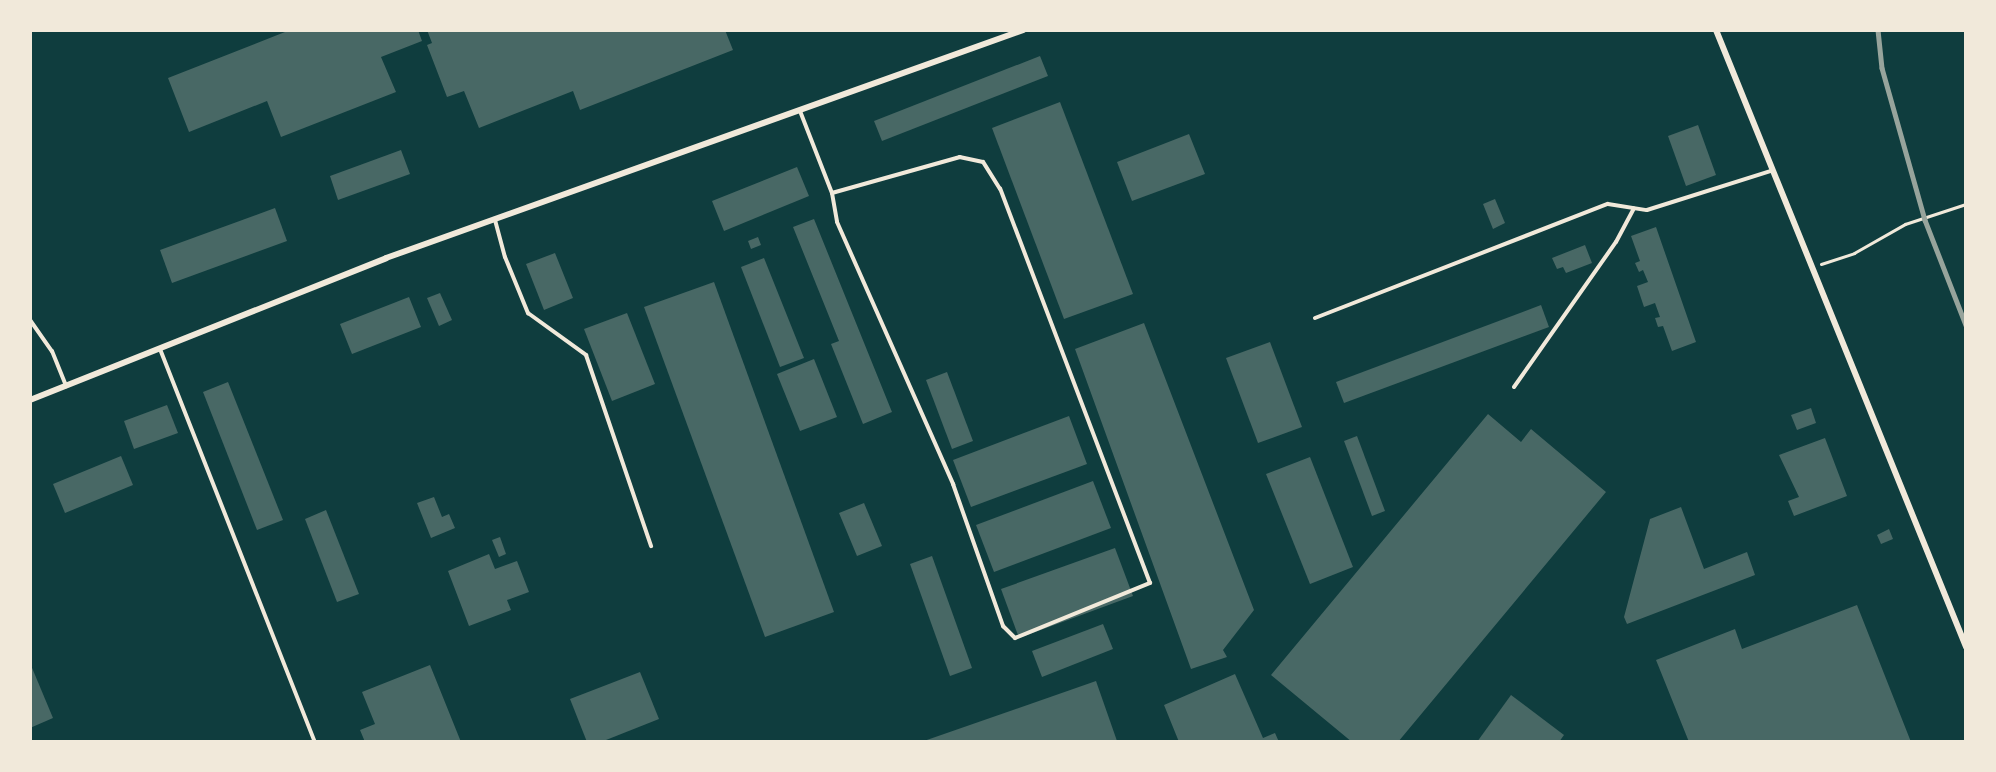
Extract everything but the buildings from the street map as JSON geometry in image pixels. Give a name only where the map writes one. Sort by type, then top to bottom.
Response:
[{"type":"street","points":[[30,400],[386,258],[1023,30]]},
{"type":"street","points":[[1716,30],[1771,171],[1966,647]]},
{"type":"lane","points":[[800,110],[831,193],[837,222],[953,484],[1003,626],[1015,638],[1150,583],[1005,200],[983,162],[960,157],[831,193]]},
{"type":"lane","points":[[1315,318],[1608,204],[1647,210],[1771,171]]},
{"type":"lane","points":[[1514,387],[1616,242],[1634,208]]},
{"type":"lane","points":[[495,220],[505,257],[528,313],[586,355],[651,546]]},
{"type":"lane","points":[[30,320],[52,351],[66,386]]},
{"type":"lane","points":[[160,348],[315,742]]},
{"type":"path","points":[[1810,267],[1854,253],[1905,224],[1966,204]]},
{"type":"railway","points":[[1878,30],[1882,68],[1925,220],[1966,325]]}]
